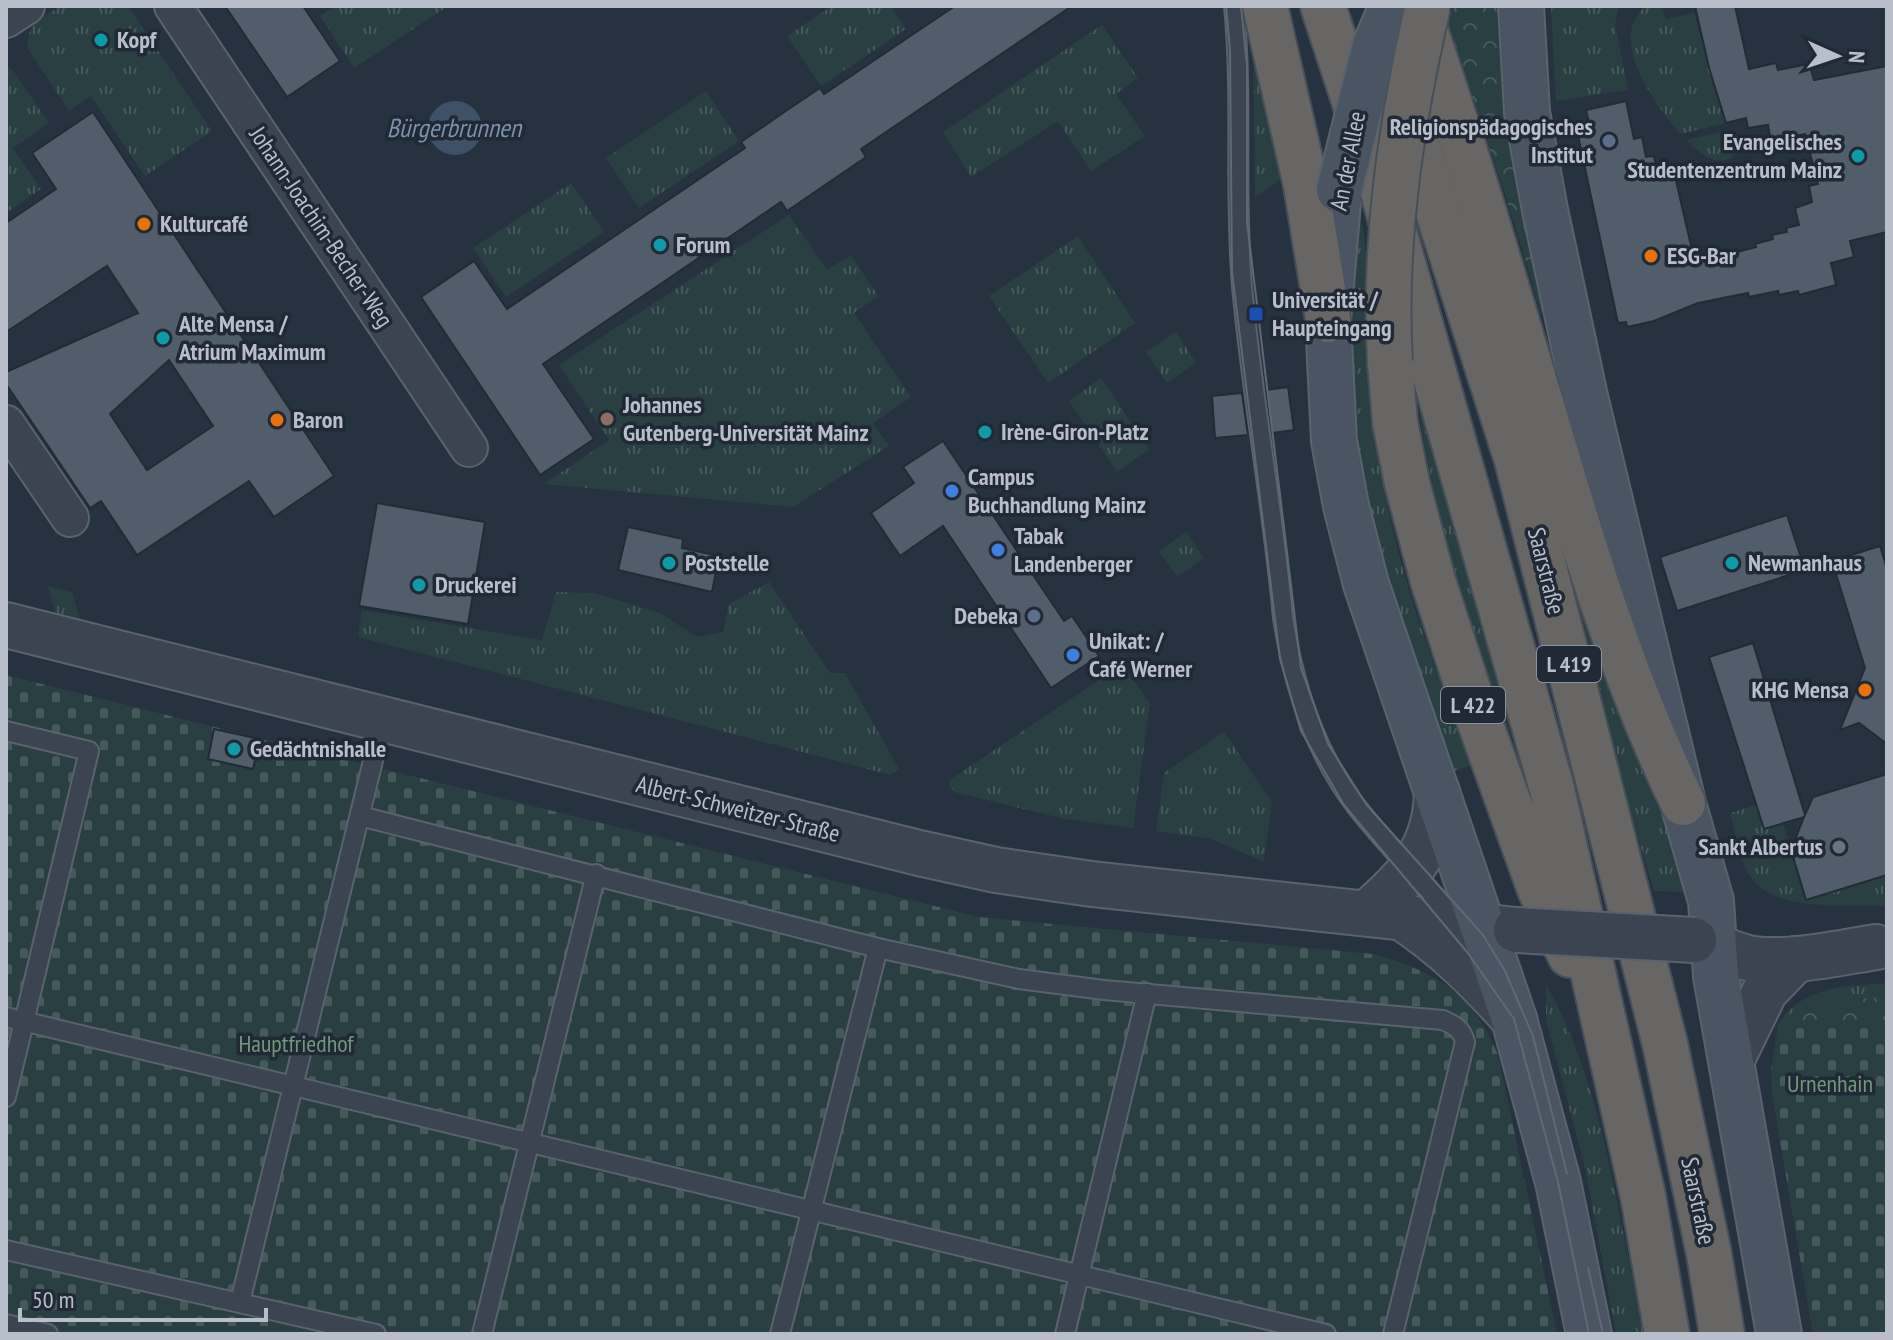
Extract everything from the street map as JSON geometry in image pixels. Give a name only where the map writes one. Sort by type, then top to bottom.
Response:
[{"type":"highway","points":[[1265,6],[1304,176],[1328,320]]},
{"type":"highway","name":"L 419","points":[[1323,6],[1374,161],[1552,789],[1643,1196],[1667,1334]]},
{"type":"highway","name":"Saarstraße","points":[[1372,6],[1517,460],[1665,1044],[1709,1254],[1722,1334]]},
{"type":"highway","name":"L 419","points":[[1417,6],[1461,135],[1591,573],[1661,756],[1683,803]]},
{"type":"highway","name":"L 422","points":[[1428,6],[1397,168],[1387,317],[1395,422],[1407,483],[1433,581],[1469,692],[1539,887],[1606,1031]]},
{"type":"main road","name":"An der Allee","points":[[1328,320],[1339,190],[1368,71],[1392,6]]},
{"type":"main road","points":[[1521,6],[1527,112],[1545,210],[1585,397],[1683,803],[1711,901],[1704,942],[1716,976],[1732,1059],[1779,1334]]},
{"type":"main road","points":[[1328,320],[1334,441],[1346,506],[1366,584],[1485,925],[1514,1019],[1558,1182],[1589,1334]]},
{"type":"street","points":[[6,19],[26,6]]},
{"type":"street","name":"Johann-Joachim-Becher-Weg","points":[[173,6],[469,448]]},
{"type":"street","points":[[6,424],[70,518]]},
{"type":"street","name":"Albert-Schweitzer-Straße","points":[[6,625],[996,870],[1179,895],[1485,925],[1704,942]]},
{"type":"street","points":[[1437,792],[1437,808],[1428,844],[1383,914],[1432,937],[1463,963],[1514,1019]]},
{"type":"street","points":[[1704,942],[1747,929],[1796,932],[1881,948]]},
{"type":"street","points":[[1704,942],[1749,958],[1796,959],[1881,948]]},
{"type":"street","points":[[1732,1059],[1765,991],[1796,959]]},
{"type":"lane","points":[[1234,6],[1238,50],[1238,199],[1242,285],[1290,658],[1297,690],[1333,772],[1354,804],[1412,869],[1485,925]]},
{"type":"lane","points":[[240,1302],[383,720]]},
{"type":"lane","points":[[6,731],[89,751],[15,1019],[6,1097]]},
{"type":"lane","points":[[360,816],[878,948],[1053,985],[1443,1020],[1454,1024],[1463,1033],[1465,1042],[1393,1334]]},
{"type":"lane","points":[[482,1334],[596,874]]},
{"type":"lane","points":[[780,1334],[878,948]]},
{"type":"lane","points":[[1065,1334],[1147,993]]},
{"type":"lane","points":[[15,1019],[1284,1328],[1326,1334]]},
{"type":"lane","points":[[6,1250],[376,1334]]},
{"type":"lane","points":[[6,1324],[48,1334]]},
{"type":"green space","points":[[61,6],[128,6],[212,131],[145,176],[91,96],[69,111],[28,49],[32,27]]},
{"type":"green space","points":[[335,6],[448,6],[354,68],[320,16]]},
{"type":"green space","points":[[832,6],[891,6],[906,29],[821,86],[787,36]]},
{"type":"green space","points":[[1441,6],[1507,6],[1551,311],[1541,314],[1494,162],[1439,12]]},
{"type":"green space","points":[[1551,6],[1619,6],[1615,24],[1628,90],[1556,101]]},
{"type":"green space","points":[[1645,6],[1662,6],[1666,19],[1694,13],[1726,123],[1681,134],[1663,113],[1645,85],[1633,55],[1633,24]]},
{"type":"green space","points":[[1102,25],[1138,78],[1116,94],[1145,136],[1091,171],[1058,121],[971,177],[943,132]]},
{"type":"green space","points":[[1253,26],[1294,171],[1255,197]]},
{"type":"green space","points":[[6,65],[49,123],[13,148],[41,189],[6,213]]},
{"type":"green space","points":[[706,91],[739,141],[639,208],[606,158]]},
{"type":"green space","points":[[1729,130],[1735,155],[1721,161],[1709,158],[1686,140]]},
{"type":"green space","points":[[571,183],[604,232],[506,297],[473,248]]},
{"type":"green space","points":[[789,215],[827,270],[851,255],[878,296],[854,313],[911,397],[873,423],[889,446],[793,507],[544,484],[609,440],[559,365]]},
{"type":"green space","points":[[1356,217],[1360,217],[1364,239],[1376,421],[1392,526],[1422,630],[1471,765],[1450,773],[1401,633],[1363,490],[1349,370]]},
{"type":"green space","points":[[1078,236],[1135,323],[1048,383],[989,296]]},
{"type":"green space","points":[[1176,332],[1196,363],[1167,383],[1146,352]]},
{"type":"green space","points":[[1101,378],[1149,449],[1117,472],[1069,401]]},
{"type":"green space","points":[[1423,405],[1519,767],[1517,780],[1447,549],[1426,455],[1419,407]]},
{"type":"green space","points":[[1186,532],[1204,558],[1177,577],[1159,551]]},
{"type":"green space","points":[[769,582],[830,673],[845,673],[899,769],[891,775],[358,637],[362,610],[542,640],[556,592],[594,593],[660,613],[697,637],[723,632],[729,604]]},
{"type":"green space","points":[[48,586],[72,592],[82,626],[57,619]]},
{"type":"green space","points":[[1586,595],[1688,892],[1654,891],[1625,793],[1580,610]]},
{"type":"green space","points":[[1123,664],[1150,704],[1133,828],[1065,819],[954,792],[949,785],[951,779]]},
{"type":"green space","name":"Hauptfriedhof","points":[[6,675],[979,917],[1373,954],[1415,969],[1433,977],[1464,1000],[1488,1033],[1498,1055],[1557,1334],[6,1334]]},
{"type":"green space","points":[[1224,732],[1272,802],[1264,862],[1211,839],[1156,831],[1164,773]]},
{"type":"green space","points":[[1786,796],[1759,814],[1764,829],[1783,823],[1806,900],[1884,876],[1887,906],[1795,902],[1763,889],[1751,878],[1741,855],[1730,813]]},
{"type":"green space","points":[[1887,983],[1887,996],[1816,1006],[1790,1016],[1778,1025],[1787,1012],[1811,996],[1854,985]]},
{"type":"green space","points":[[1546,984],[1574,1042],[1594,1104],[1643,1334],[1616,1334],[1586,1172],[1546,1019]]},
{"type":"green space","points":[[1887,996],[1887,1025],[1778,1025],[1802,1010],[1816,1006]]},
{"type":"green space","name":"Urnenhain","points":[[1778,1025],[1887,1025],[1887,1334],[1813,1334],[1772,1094],[1771,1071]]},
{"type":"water","name":"Bürgerbrunnen","points":[[455,101],[474,109],[482,128],[474,147],[455,155],[436,147],[428,128],[436,109]]},
{"type":"building","points":[[225,6],[303,6],[340,61],[287,97]]},
{"type":"building","name":"Forum","points":[[955,6],[1072,6],[861,149],[866,157],[787,211],[781,202],[543,364],[594,439],[540,475],[421,297],[474,261],[507,309],[745,148],[741,142],[780,115],[820,88],[824,94]]},
{"type":"building","points":[[1695,6],[1735,6],[1749,69],[1776,63],[1778,70],[1809,64],[1814,80],[1887,66],[1887,232],[1850,241],[1854,257],[1831,263],[1836,285],[1799,295],[1798,291],[1779,295],[1778,291],[1749,297],[1748,293],[1698,303],[1654,321],[1627,327],[1626,322],[1618,323],[1576,126],[1589,123],[1586,110],[1626,101],[1634,139],[1642,137],[1646,157],[1654,156],[1658,175],[1674,172],[1695,263],[1756,247],[1755,244],[1773,239],[1772,235],[1799,225],[1795,208],[1812,202],[1809,186],[1818,184],[1805,134],[1771,142],[1768,125],[1748,128],[1746,118],[1726,123]]},
{"type":"building","name":"Alte Mensa / Atrium Maximum","points":[[93,112],[334,476],[274,517],[249,481],[137,555],[101,501],[90,508],[6,384],[6,372],[138,313],[107,266],[6,332],[6,223],[56,189],[32,153]],"holes":[[[169,360],[213,426],[147,470],[110,414]]]},
{"type":"building","points":[[1288,387],[1294,430],[1272,433],[1266,390]]},
{"type":"building","points":[[1242,393],[1248,435],[1215,438],[1212,396]]},
{"type":"building","points":[[943,441],[1064,621],[1072,616],[1099,656],[1051,688],[943,526],[900,556],[871,513],[914,483],[903,467]]},
{"type":"building","name":"Druckerei","points":[[377,503],[485,522],[468,624],[359,606]]},
{"type":"building","name":"Newmanhaus","points":[[1787,515],[1805,570],[1677,611],[1660,557]]},
{"type":"building","name":"Poststelle","points":[[628,527],[683,539],[682,548],[719,556],[712,592],[618,570]]},
{"type":"building","name":"Newmanhaus","points":[[1880,546],[1887,569],[1887,744],[1859,723],[1840,730],[1865,668],[1832,561]]},
{"type":"building","points":[[1753,643],[1805,815],[1813,797],[1887,774],[1887,875],[1806,900],[1791,850],[1804,817],[1764,829],[1709,657]]},
{"type":"building","name":"Gedächtnishalle","points":[[214,729],[260,739],[253,769],[208,759]]},
{"type":"tram line","points":[[1226,6],[1230,50],[1232,272],[1280,659],[1301,731],[1344,805],[1467,952],[1514,1019],[1558,1182],[1589,1334]]},
{"type":"tram line","points":[[1241,6],[1247,66],[1247,222],[1301,668],[1328,744],[1366,804],[1483,935],[1505,971],[1533,1036],[1567,1174]]},
{"type":"tram line","points":[[1588,1268],[1603,1334]]},
{"type":"place","name":"Kopf","points":[[101,40]]},
{"type":"place","name":"Religionspädagogisches Institut","points":[[1609,141]]},
{"type":"place","name":"Evangelisches Studentenzentrum Mainz","points":[[1858,156]]},
{"type":"place","name":"Kulturcafé","points":[[144,224]]},
{"type":"place","name":"Forum","points":[[660,245]]},
{"type":"place","name":"ESG-Bar","points":[[1651,256]]},
{"type":"place","name":"Universität / Haupteingang","points":[[1256,314]]},
{"type":"place","name":"Alte Mensa / Atrium Maximum","points":[[163,338]]},
{"type":"place","name":"Johannes Gutenberg-Universität Mainz","points":[[607,419]]},
{"type":"place","name":"Baron","points":[[277,420]]},
{"type":"place","name":"Irène-Giron-Platz","points":[[985,432]]},
{"type":"place","name":"Campus Buchhandlung Mainz","points":[[952,491]]},
{"type":"place","name":"Tabak Landenberger","points":[[998,550]]},
{"type":"place","name":"Poststelle","points":[[669,563]]},
{"type":"place","name":"Newmanhaus","points":[[1732,563]]},
{"type":"place","name":"Druckerei","points":[[419,585]]},
{"type":"place","name":"Debeka","points":[[1034,616]]},
{"type":"place","name":"Unikat: / Café Werner","points":[[1073,655]]},
{"type":"place","name":"KHG Mensa","points":[[1865,690]]},
{"type":"place","name":"Gedächtnishalle","points":[[234,749]]},
{"type":"place","name":"Sankt Albertus","points":[[1839,847]]}]
